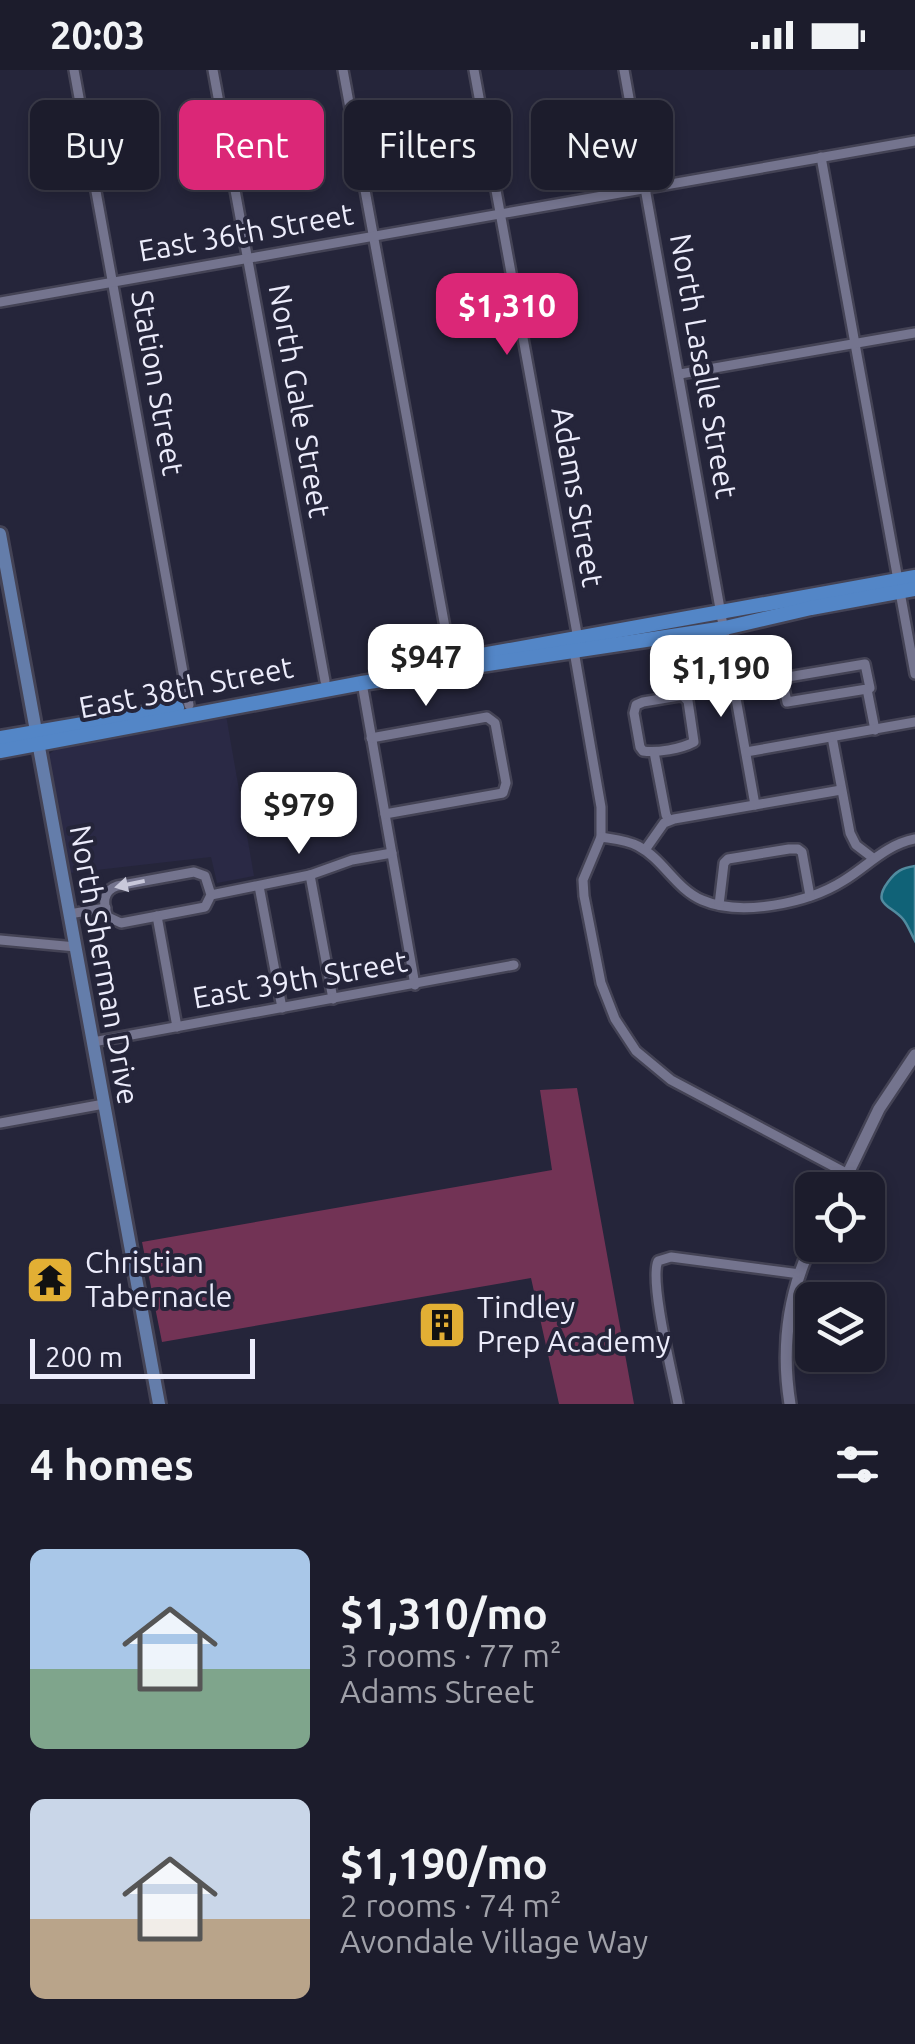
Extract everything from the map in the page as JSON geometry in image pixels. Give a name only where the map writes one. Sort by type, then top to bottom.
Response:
[{"type":"main road","name":"North Sherman Drive","points":[[0,534],[160,1404]]},
{"type":"main road","name":"East 38th Street","points":[[0,751],[36,738],[189,705],[325,681],[451,660],[725,628],[904,587],[915,578]]},
{"type":"main road","name":"East 38th Street","points":[[0,738],[36,738],[576,645],[722,612],[904,587]]},
{"type":"street","name":"Station Street","points":[[74,70],[189,705]]},
{"type":"street","name":"North Gale Street","points":[[213,70],[325,681]]},
{"type":"street","points":[[343,70],[451,660]]},
{"type":"street","name":"Adams Street","points":[[474,70],[576,645],[600,791],[601,837]]},
{"type":"street","name":"North Lasalle Street","points":[[624,70],[629,100]]},
{"type":"street","name":"East 36th Street","points":[[673,183],[915,141]]},
{"type":"street","points":[[821,158],[904,587],[915,674]]},
{"type":"street","name":"East 36th Street","points":[[0,302],[633,190]]},
{"type":"street","name":"North Lasalle Street","points":[[645,190],[755,804]]},
{"type":"street","points":[[680,374],[915,333]]},
{"type":"street","points":[[867,689],[786,702],[782,678],[866,664],[875,730]]},
{"type":"street","points":[[362,683],[416,985]]},
{"type":"street","points":[[683,696],[689,705],[694,742],[654,752],[640,747],[636,706],[683,696]]},
{"type":"street","points":[[371,738],[487,718],[495,724],[506,783],[500,794],[385,814]]},
{"type":"street","points":[[746,752],[915,722]]},
{"type":"street","points":[[832,737],[853,840],[874,858]]},
{"type":"street","points":[[654,752],[669,820]]},
{"type":"street","points":[[646,850],[669,820],[841,790]]},
{"type":"street","points":[[844,1172],[680,1086],[656,1070],[630,1043],[614,1019],[603,990],[584,880],[601,837],[646,850],[700,899],[719,905],[776,905],[844,881],[894,846],[915,839]]},
{"type":"street","points":[[719,905],[724,863],[789,849],[802,852],[810,896]]},
{"type":"street","points":[[211,895],[392,853]]},
{"type":"street","points":[[194,872],[205,876],[211,895],[205,907],[116,922],[108,917],[105,896],[112,888],[194,872]]},
{"type":"street","points":[[310,875],[333,999]]},
{"type":"street","points":[[258,886],[282,1008]]},
{"type":"street","points":[[70,914],[106,908]]},
{"type":"street","points":[[157,916],[177,1027]]},
{"type":"street","points":[[0,940],[76,946]]},
{"type":"street","name":"East 39th Street","points":[[93,1042],[514,965]]},
{"type":"street","points":[[849,1172],[879,1108],[915,1055]]},
{"type":"street","points":[[0,1122],[104,1104]]},
{"type":"street","points":[[678,1404],[656,1292],[654,1270],[658,1261],[671,1257],[800,1274]]},
{"type":"street","points":[[792,1404],[786,1337],[805,1262]]},
{"type":"shaded area","points":[[226,715],[254,876],[217,883],[211,857],[70,873],[48,755],[56,749]]},
{"type":"shaded area","points":[[577,1088],[634,1404],[559,1404],[531,1278],[162,1342],[142,1242],[552,1170],[540,1090]]},
{"type":"water","points":[[915,866],[915,941],[905,921],[881,896],[894,875]]},
{"type":"place","name":"Christian Tabernacle","points":[[50,1280]]},
{"type":"place","name":"Tindley Prep Academy","points":[[442,1325]]}]
